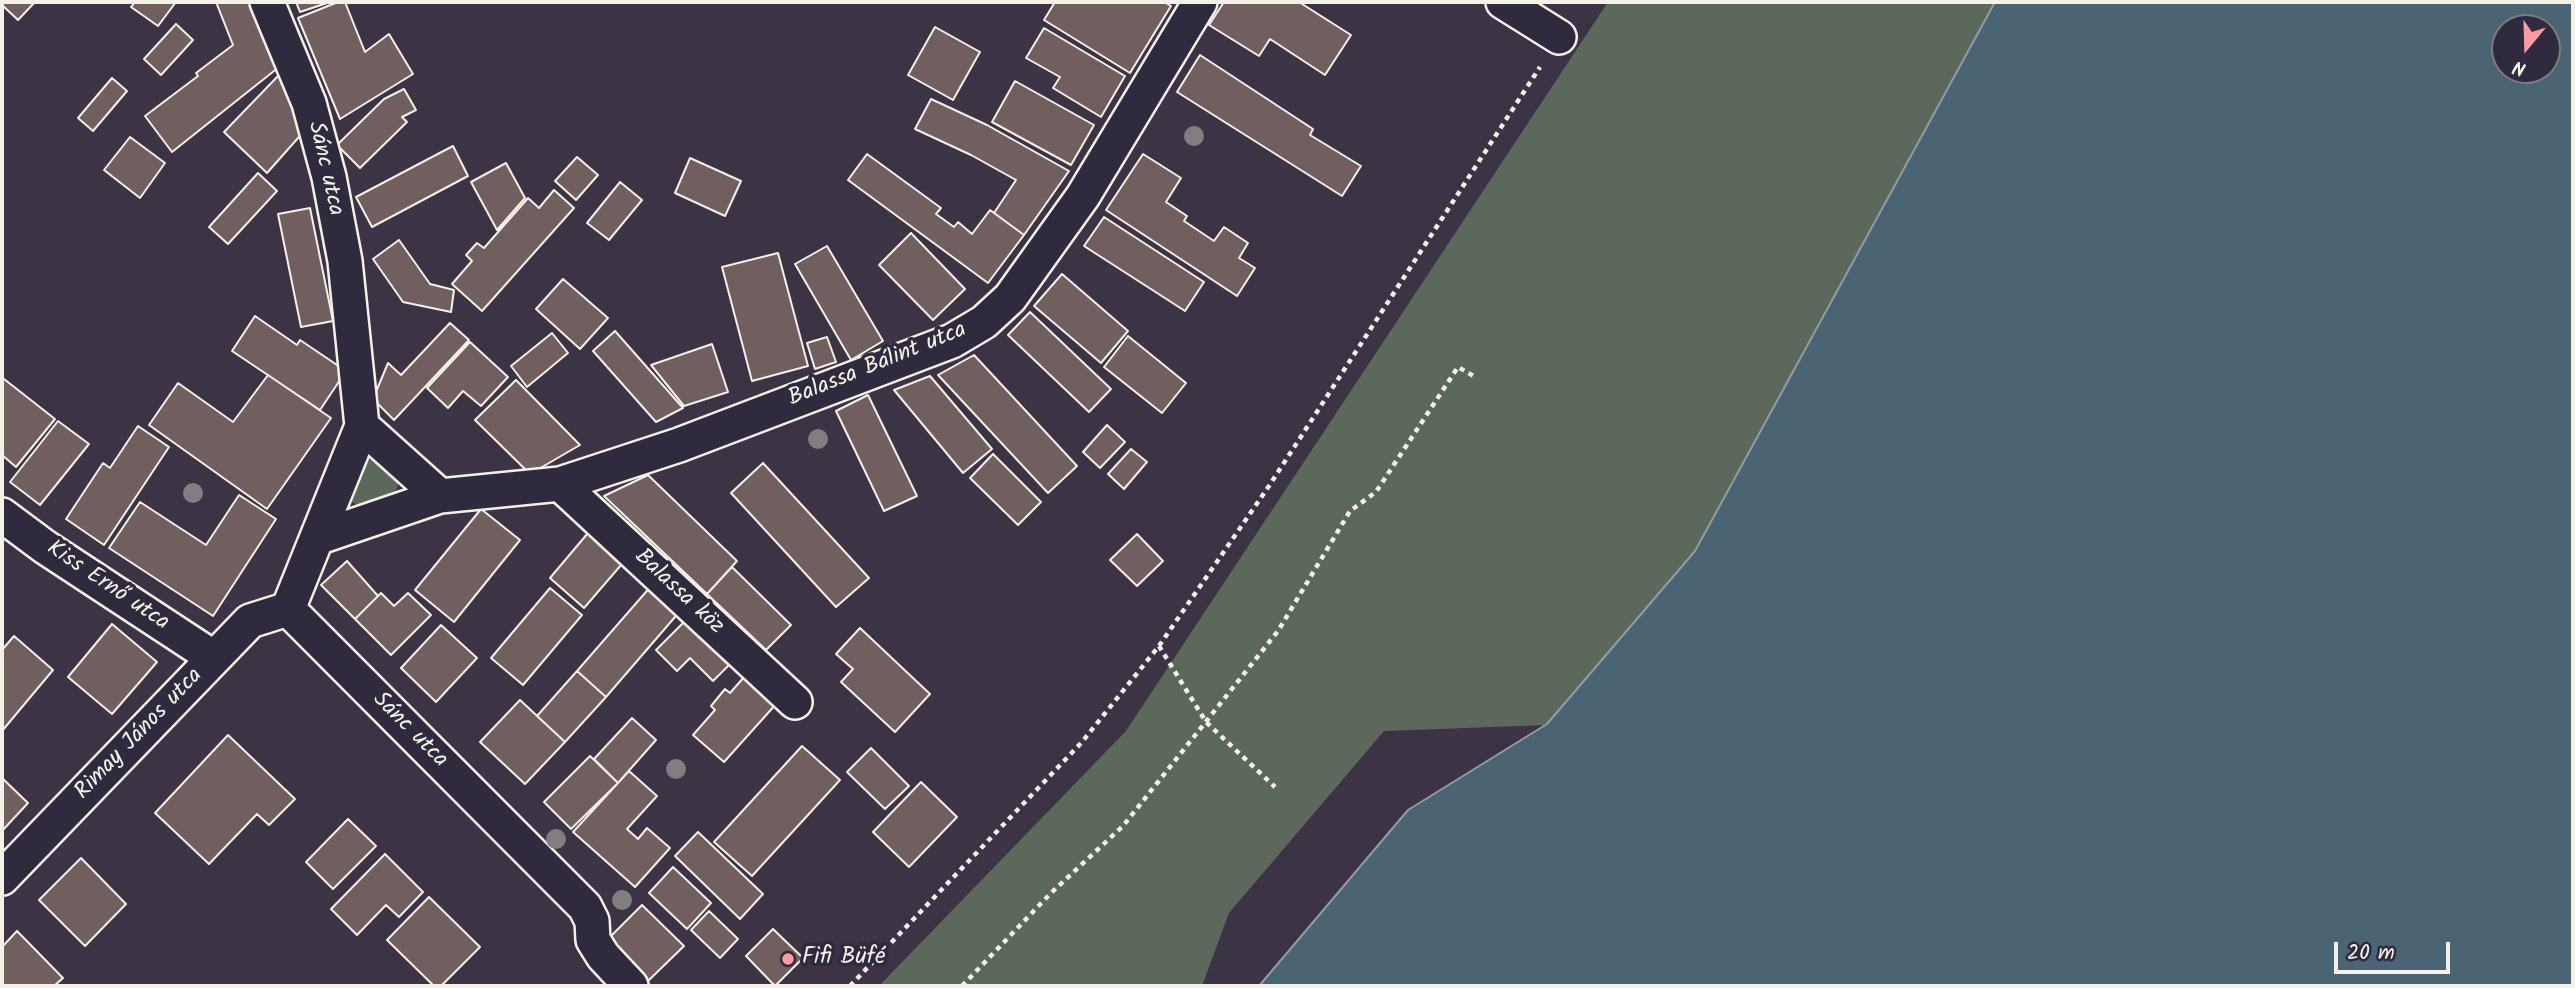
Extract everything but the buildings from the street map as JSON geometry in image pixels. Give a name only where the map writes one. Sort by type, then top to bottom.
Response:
[{"type":"street","name":"Sánc utca","points":[[267,2],[309,103],[329,177],[345,261],[362,426],[288,609],[585,907],[592,921],[593,940],[603,956],[631,986]]},
{"type":"street","name":"Balassa Bálint utca","points":[[440,496],[560,484],[679,445],[939,346],[984,322],[1010,298],[1083,196],[1200,2]]},
{"type":"street","points":[[1503,2],[1559,37]]},
{"type":"street","points":[[317,538],[440,496],[362,426]]},
{"type":"street","name":"Balassa köz","points":[[560,484],[795,702]]},
{"type":"street","name":"Kiss Ernő utca","points":[[2,515],[45,547],[214,658]]},
{"type":"street","name":"Rimay János utca","points":[[2,878],[250,621],[288,609]]},
{"type":"path","points":[[850,986],[1082,742],[1159,646],[1269,486],[1559,37]]},
{"type":"path","points":[[961,986],[1051,893],[1123,827],[1278,631],[1350,511],[1376,492],[1458,367],[1477,378]]},
{"type":"path","points":[[1159,646],[1206,722],[1275,787]]},
{"type":"green space","points":[[1608,2],[1995,2],[1695,551],[1547,725],[1384,731],[1229,913],[1202,986],[879,986],[1126,731]]},
{"type":"green space","points":[[365,459],[380,461],[392,467],[399,483],[394,496],[370,508],[353,503],[348,493]]},
{"type":"water","points":[[1995,2],[2573,2],[2573,986],[1259,986],[1408,810],[1547,724],[1695,551]]},
{"type":"place","name":"Fifi Büfé","points":[[788,959]]}]
